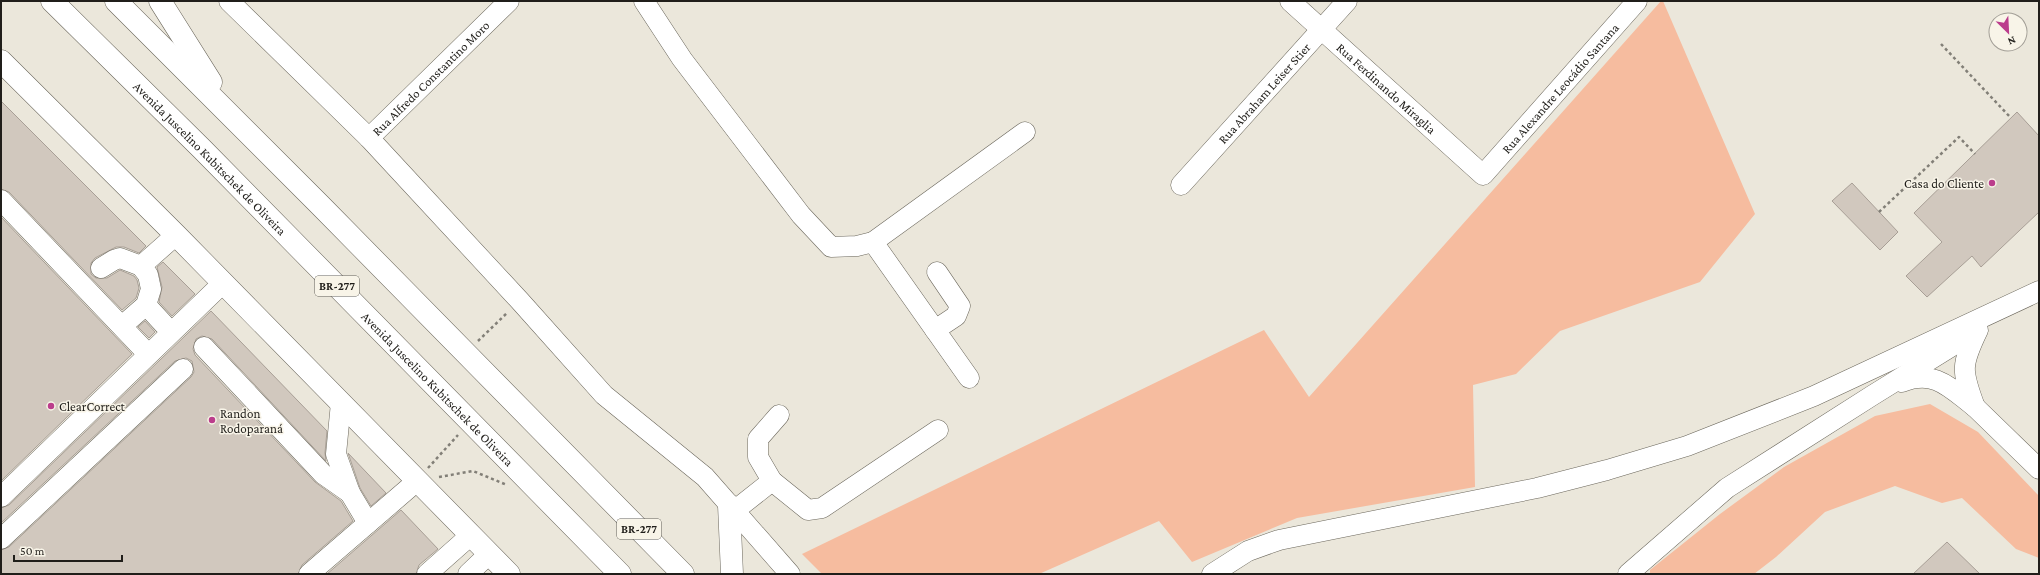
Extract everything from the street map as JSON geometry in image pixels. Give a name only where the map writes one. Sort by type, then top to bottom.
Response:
[{"type":"main road","name":"Avenida Juscelino Kubitschek de Oliveira","points":[[52,1],[202,149],[620,574]]},
{"type":"main road","name":"BR-277","points":[[116,1],[239,123],[684,574]]},
{"type":"main road","points":[[160,1],[239,123]]},
{"type":"main road","points":[[1,61],[176,235],[509,574]]},
{"type":"main road","points":[[732,508],[732,574]]},
{"type":"street","points":[[230,1],[369,138],[520,301],[604,395],[704,477],[790,574]]},
{"type":"street","name":"Rua Alfredo Constantino Moro","points":[[369,138],[509,1]]},
{"type":"street","points":[[644,1],[701,84],[801,215],[831,246],[857,246],[873,242],[1025,132]]},
{"type":"street","name":"Rua Ferdinando Miraglia","points":[[1290,1],[1483,175]]},
{"type":"street","name":"Rua Abraham Leiser Stier","points":[[1181,185],[1347,1]]},
{"type":"street","name":"Rua Alexandre Leocádio Santana","points":[[1483,175],[1636,1]]},
{"type":"street","points":[[1,200],[148,354]]},
{"type":"street","points":[[141,266],[176,235]]},
{"type":"street","points":[[873,242],[969,378]]},
{"type":"street","points":[[101,268],[120,258],[141,266],[148,275],[151,288],[146,305],[122,326]]},
{"type":"street","points":[[934,330],[956,316],[960,306],[937,272]]},
{"type":"street","points":[[1,497],[223,283]]},
{"type":"street","points":[[1628,574],[1727,488],[2039,292]]},
{"type":"street","points":[[1212,574],[1248,551],[1279,540],[1537,488],[1607,470],[1687,446],[1814,396],[2039,292]]},
{"type":"street","points":[[146,305],[171,332]]},
{"type":"street","points":[[1975,407],[1968,387],[1964,367],[1968,350],[1978,330]]},
{"type":"street","points":[[204,347],[323,474],[350,492]]},
{"type":"street","points":[[1,539],[45,496],[182,369]]},
{"type":"street","points":[[1873,395],[1915,377],[1930,378],[1945,383],[1975,407],[2039,469]]},
{"type":"street","points":[[340,403],[336,454],[350,492],[368,523]]},
{"type":"street","points":[[779,415],[758,439],[758,457],[772,481],[808,510],[822,508],[938,430]]},
{"type":"street","points":[[309,574],[417,481]]},
{"type":"street","points":[[732,508],[772,481]]},
{"type":"street","points":[[427,574],[471,535]]},
{"type":"street","points":[[468,574],[490,554]]},
{"type":"path","points":[[1941,44],[2011,118]]},
{"type":"path","points":[[1879,212],[1959,137],[1975,154]]},
{"type":"path","points":[[465,353],[520,301]]},
{"type":"path","points":[[417,481],[471,421]]},
{"type":"path","points":[[417,481],[473,471],[509,487]]},
{"type":"shaded area","points":[[1661,1],[1663,1],[1755,214],[1700,282],[1560,331],[1516,374],[1473,385],[1475,487],[1297,518],[1192,562],[1159,521],[1039,574],[822,574],[802,554],[1264,330],[1309,397]]},
{"type":"shaded area","points":[[1930,404],[1978,432],[2039,496],[2039,558],[2016,549],[1962,498],[1942,503],[1895,486],[1825,512],[1776,557],[1754,574],[1650,574],[1650,570],[1720,514],[1784,467],[1875,416]]},
{"type":"building","points":[[1,101],[146,246],[139,253],[124,247],[116,247],[95,258],[91,263],[91,274],[96,278],[107,278],[120,270],[134,276],[137,280],[139,288],[136,298],[122,310],[9,192],[1,189]]},
{"type":"building","name":"Casa do Cliente","points":[[2017,112],[2039,136],[2039,212],[1981,267],[1972,256],[1927,297],[1906,276],[1942,242],[1914,213]]},
{"type":"building","points":[[1852,183],[1898,232],[1880,250],[1832,201]]},
{"type":"building","points":[[1,217],[132,354],[1,481]]},
{"type":"building","points":[[163,262],[195,294],[172,316],[159,302],[162,287],[157,267]]},
{"type":"building","name":"Randon Rodoparaná","points":[[211,311],[327,431],[325,453],[326,461],[212,339],[202,336],[196,339],[193,349],[195,355],[315,482],[341,501],[353,521],[302,565],[298,574],[1,574],[1,550],[9,547],[191,377],[194,372],[192,361],[186,358],[175,361],[1,523],[1,508],[9,505]]},
{"type":"building","points":[[145,321],[155,332],[149,338],[138,327]]},
{"type":"building","points":[[348,453],[386,493],[371,506],[360,488]]},
{"type":"building","points":[[401,510],[438,549],[419,565],[416,574],[327,574]]},
{"type":"building","points":[[1947,542],[1980,574],[1913,574]]},
{"type":"place","name":"Casa do Cliente","points":[[1992,183]]},
{"type":"place","name":"ClearCorrect","points":[[51,406]]},
{"type":"place","name":"Randon Rodoparaná","points":[[212,420]]}]
